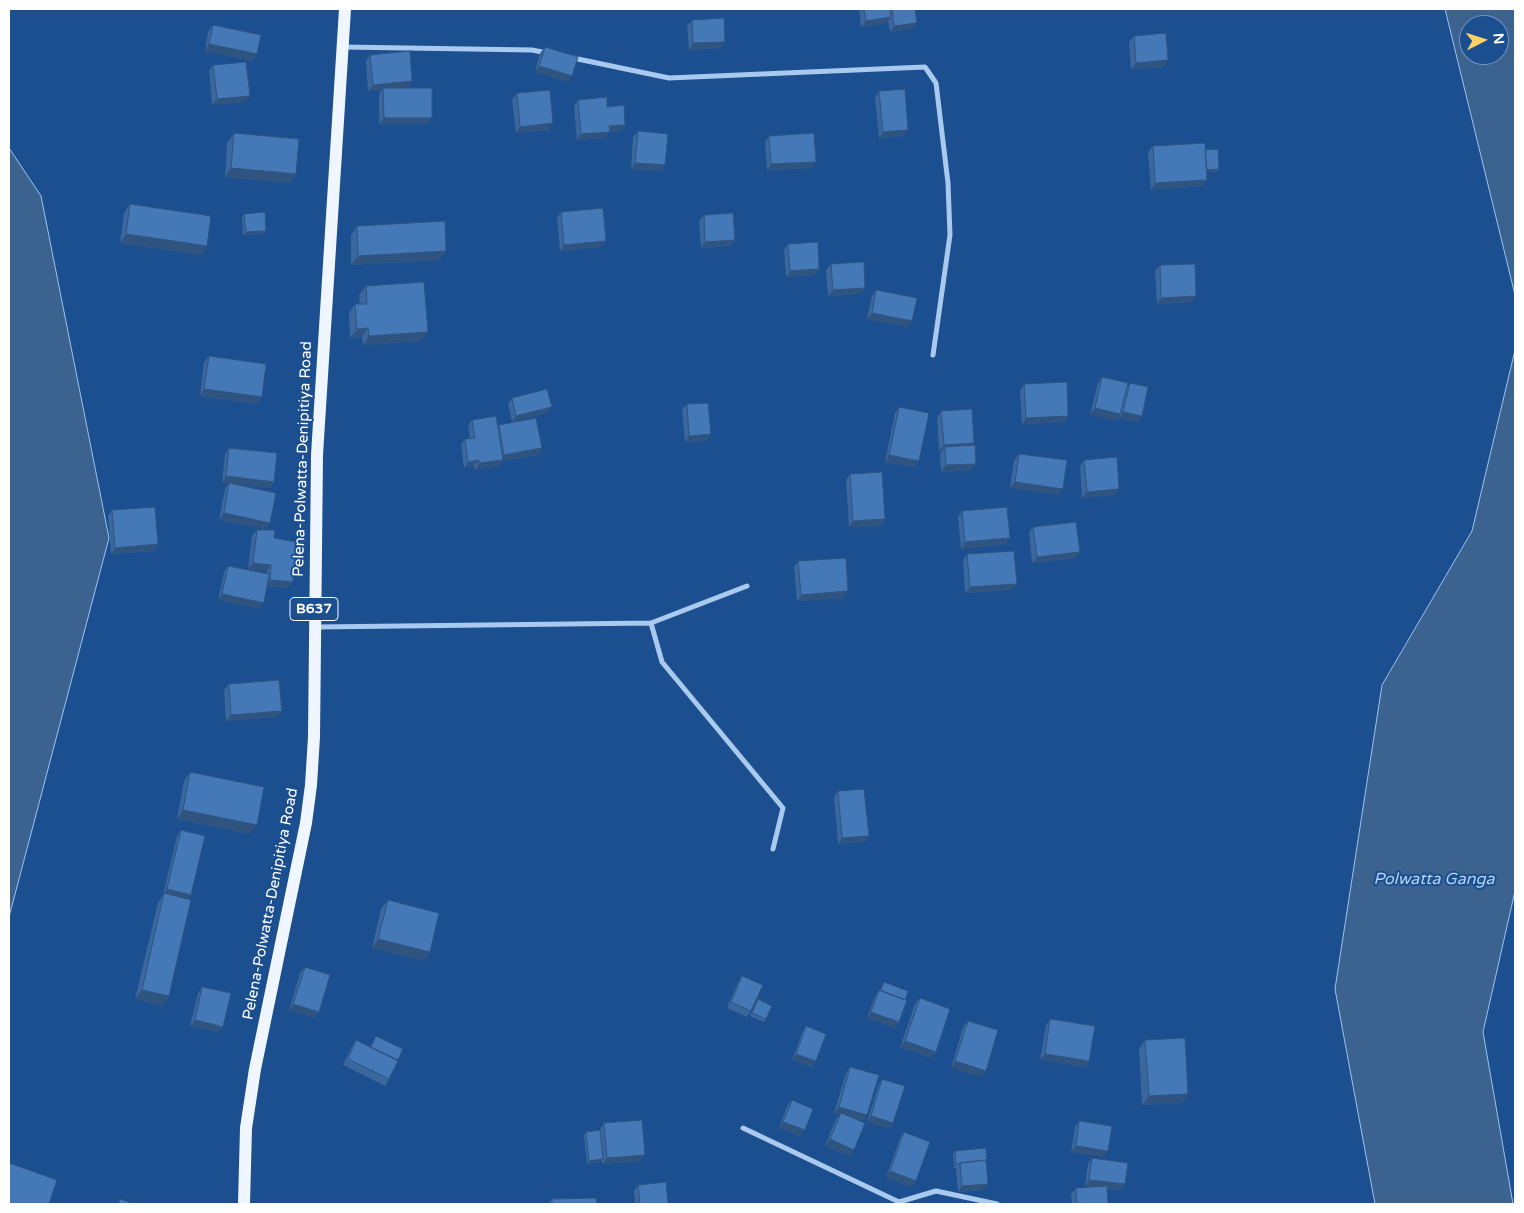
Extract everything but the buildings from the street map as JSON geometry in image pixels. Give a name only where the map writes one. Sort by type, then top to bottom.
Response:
[{"type":"main road","name":"Pelena-Polwatta-Denipitiya Road","points":[[244,1204],[246,1128],[253,1079],[306,822],[311,785],[314,737],[317,455],[345,9]]},
{"type":"street","points":[[343,47],[532,50],[552,54]]},
{"type":"street","points":[[562,56],[669,78],[925,67],[936,83],[948,183],[950,235],[933,355]]},
{"type":"street","points":[[314,627],[651,623],[747,586]]},
{"type":"street","points":[[651,623],[662,662],[783,808],[773,849]]},
{"type":"street","points":[[743,1128],[898,1203],[936,1191],[997,1204]]},
{"type":"water","points":[[1445,9],[1515,9],[1515,295]]},
{"type":"water","points":[[9,148],[41,196],[109,538],[9,917]]},
{"type":"water","name":"Polwatta Ganga","points":[[1515,350],[1515,891],[1483,1032],[1513,1204],[1375,1204],[1335,989],[1382,685],[1472,531]]}]
